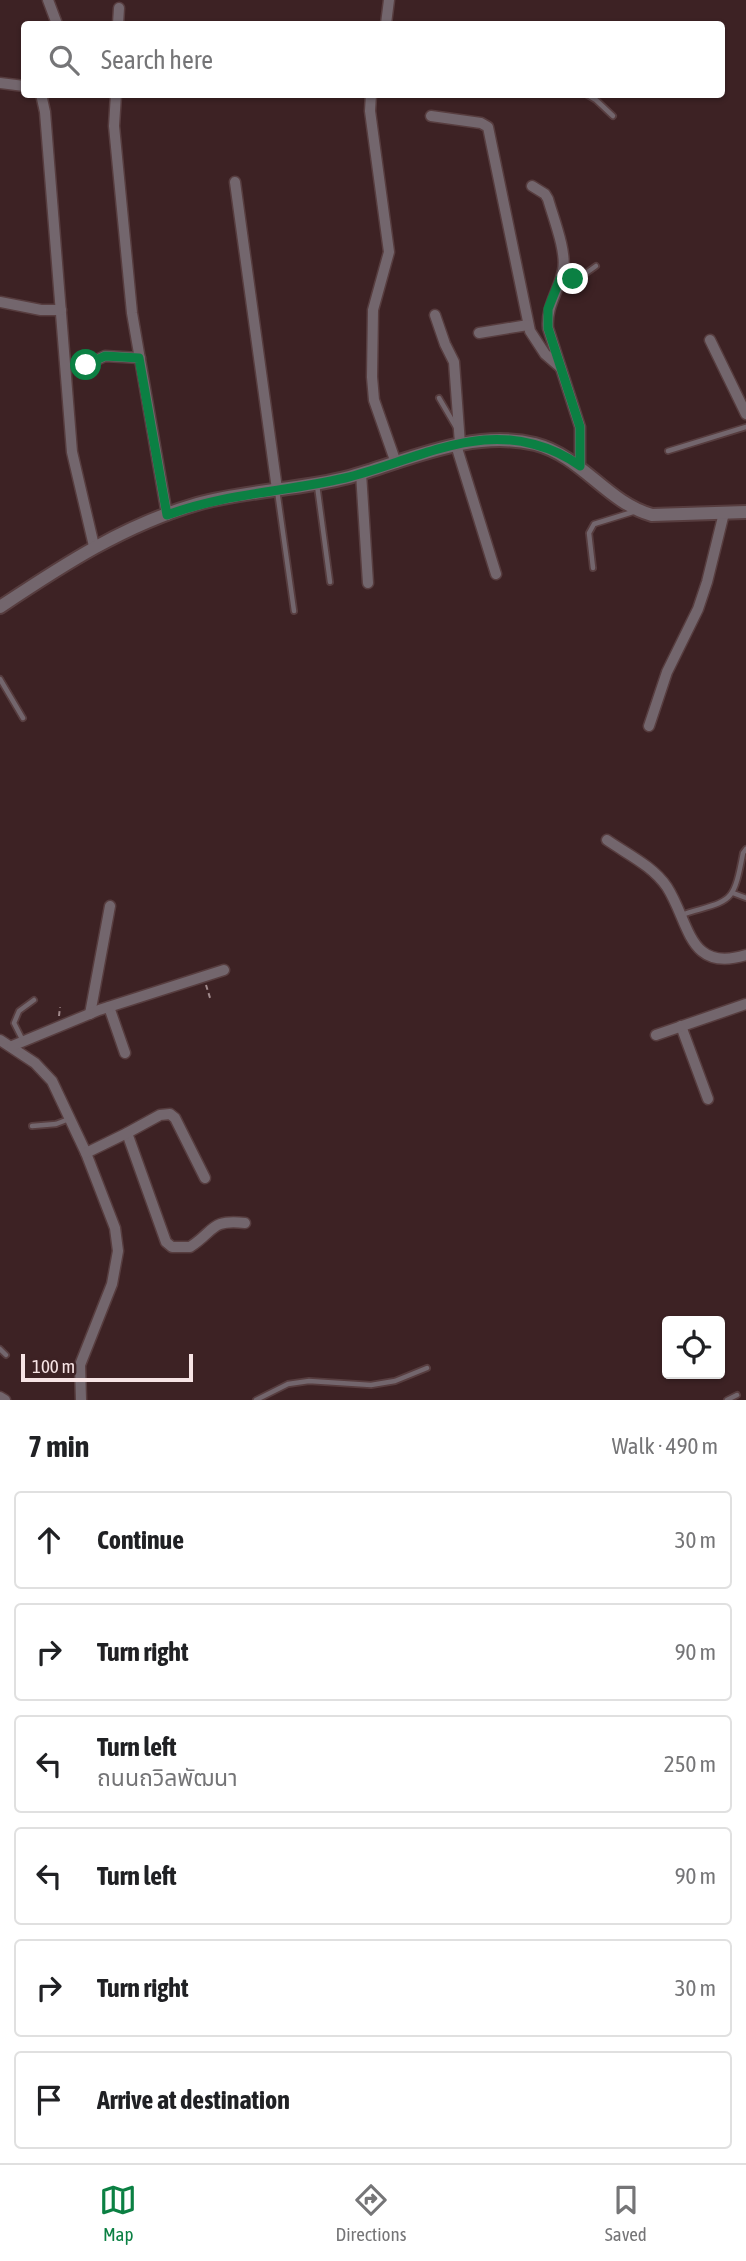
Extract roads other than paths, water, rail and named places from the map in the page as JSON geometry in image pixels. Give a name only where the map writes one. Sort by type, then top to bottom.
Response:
[{"type":"street","points":[[48,0],[56,21]]},
{"type":"street","points":[[386,21],[389,0]]},
{"type":"street","points":[[118,21],[119,8]]},
{"type":"street","points":[[0,83],[21,86]]},
{"type":"street","points":[[43,98],[72,452],[94,546]]},
{"type":"street","points":[[116,98],[114,126],[132,313],[167,515]]},
{"type":"street","points":[[371,98],[370,111],[389,252],[373,310],[372,377],[374,400],[396,463]]},
{"type":"street","points":[[431,116],[481,123],[488,127],[528,325],[536,342],[560,367]]},
{"type":"street","points":[[235,182],[277,489]]},
{"type":"street","points":[[532,186],[548,199],[563,257],[564,266],[547,318],[580,427],[580,466]]},
{"type":"street","points":[[0,302],[41,310],[61,310]]},
{"type":"street","points":[[435,315],[454,362],[458,445],[496,573]]},
{"type":"street","points":[[479,333],[528,325]]},
{"type":"street","points":[[710,340],[746,414]]},
{"type":"street","points":[[86,365],[105,356],[139,358]]},
{"type":"street","points":[[0,607],[94,546],[133,527],[195,505],[317,483],[484,440],[518,441],[566,456],[621,501],[638,511],[668,516],[746,512]]},
{"type":"street","points":[[361,473],[368,583]]},
{"type":"street","points":[[649,726],[667,672],[698,608],[724,513]]},
{"type":"street","points":[[607,841],[651,869],[667,887],[697,949],[705,955],[723,959],[746,955]]},
{"type":"street","points":[[90,1014],[110,906]]},
{"type":"street","points":[[12,1046],[109,1007],[224,970]]},
{"type":"street","points":[[656,1035],[746,1005]]},
{"type":"street","points":[[109,1007],[125,1053]]},
{"type":"street","points":[[681,1026],[708,1099]]},
{"type":"street","points":[[0,1040],[35,1063],[52,1081],[86,1153],[115,1228],[118,1251],[112,1284],[80,1364],[81,1400]]},
{"type":"street","points":[[86,1153],[160,1115],[170,1114],[175,1118],[205,1178]]},
{"type":"street","points":[[127,1133],[166,1242],[172,1247],[190,1247],[213,1226],[223,1222],[245,1223]]},
{"type":"street","points":[[0,1397],[5,1400]]},
{"type":"lane","points":[[593,98],[613,116]]},
{"type":"lane","points":[[560,279],[582,276],[596,266]]},
{"type":"lane","points":[[439,398],[458,431]]},
{"type":"lane","points":[[668,451],[746,427]]},
{"type":"lane","points":[[317,483],[330,582]]},
{"type":"lane","points":[[277,489],[295,611]]},
{"type":"lane","points":[[593,568],[590,527],[638,511]]},
{"type":"lane","points":[[0,679],[23,718]]},
{"type":"lane","points":[[681,915],[727,901],[737,887],[746,849]]},
{"type":"lane","points":[[733,893],[746,898]]},
{"type":"lane","points":[[23,1041],[14,1023],[19,1011],[33,1000]]},
{"type":"lane","points":[[32,1126],[56,1124],[70,1119]]},
{"type":"lane","points":[[0,1349],[6,1355]]},
{"type":"lane","points":[[256,1400],[288,1384],[309,1381],[371,1385],[395,1381],[427,1368]]},
{"type":"lane","points":[[727,1400],[737,1395]]}]
